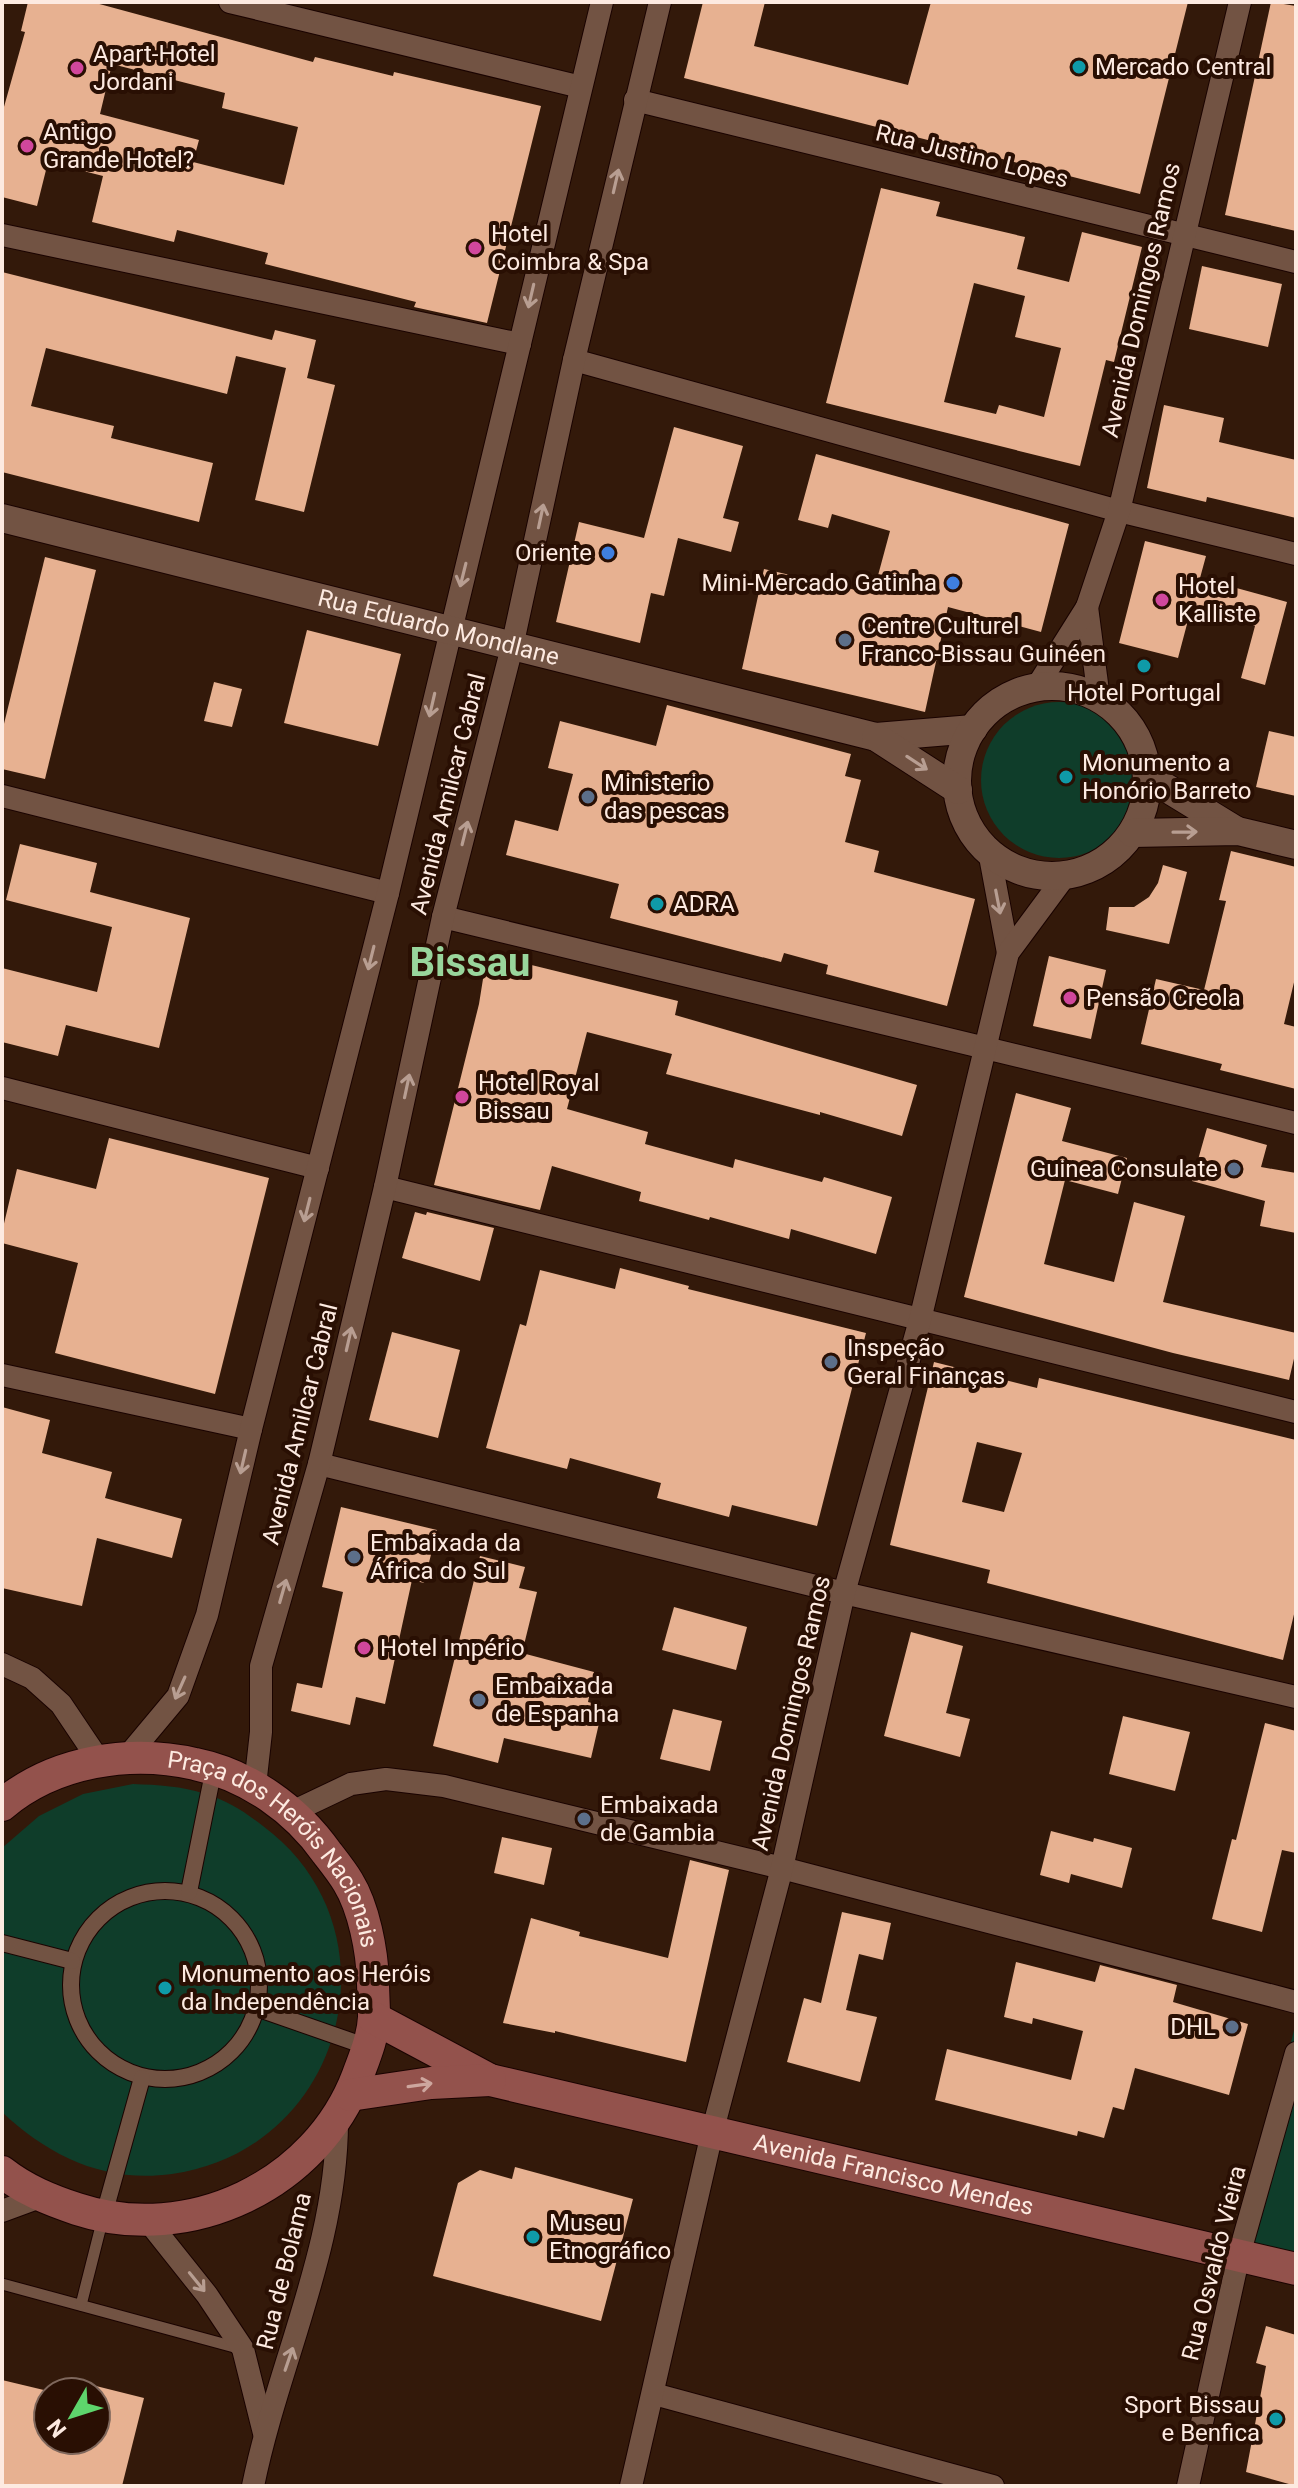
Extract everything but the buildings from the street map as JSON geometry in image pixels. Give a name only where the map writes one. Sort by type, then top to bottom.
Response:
[{"type":"main road","name":"Praça dos Heróis Nacionais","points":[[2,1805],[15,1794],[69,1768],[113,1759],[171,1758],[214,1768],[255,1786],[309,1828],[350,1884],[372,1949],[371,2032],[343,2106],[301,2161],[256,2193],[204,2214],[148,2221],[103,2218],[40,2197],[2,2172]]},
{"type":"main road","points":[[371,2032],[490,2080]]},
{"type":"main road","points":[[343,2106],[431,2083],[490,2080]]},
{"type":"main road","name":"Avenida Francisco Mendes","points":[[490,2080],[1296,2269]]},
{"type":"street","points":[[230,2],[581,87]]},
{"type":"street","name":"Avenida Amilcar Cabral","points":[[113,1759],[178,1696],[207,1615],[251,1429],[388,893],[602,2]]},
{"type":"street","name":"Avenida Amilcar Cabral","points":[[255,1786],[261,1732],[261,1666],[319,1464],[385,1187],[443,917],[512,647],[574,360],[660,2]]},
{"type":"street","name":"Avenida Domingos Ramos","points":[[1036,688],[1087,607],[1119,511],[1240,2]]},
{"type":"street","name":"Rua Justino Lopes","points":[[635,100],[1296,262]]},
{"type":"street","points":[[2,235],[520,344]]},
{"type":"street","points":[[574,360],[1119,511],[1296,554]]},
{"type":"street","name":"Rua Eduardo Mondlane","points":[[2,518],[876,737],[973,729]]},
{"type":"street","name":"Avenida Domingos Ramos","points":[[1087,607],[1099,699]]},
{"type":"street","points":[[1036,688],[1074,689],[1099,699],[1118,713],[1133,731],[1142,753],[1147,776],[1143,811],[1132,833],[1114,854],[1092,868],[1065,876],[1043,876],[1014,868],[989,851],[973,834],[963,813],[958,790],[959,763],[973,729],[985,713],[1000,701],[1036,688]]},
{"type":"street","name":"Rua Eduardo Mondlane","points":[[876,737],[958,790]]},
{"type":"street","points":[[1147,776],[1238,831]]},
{"type":"street","points":[[2,796],[388,893]]},
{"type":"street","points":[[1132,833],[1238,831],[1296,845]]},
{"type":"street","name":"Avenida Domingos Ramos","points":[[989,851],[1008,953]]},
{"type":"street","name":"Avenida Domingos Ramos","points":[[631,2486],[712,2133],[782,1868],[844,1593],[920,1320],[1008,953],[1065,876]]},
{"type":"street","points":[[443,917],[1296,1123]]},
{"type":"street","points":[[2,1088],[318,1168]]},
{"type":"street","points":[[385,1187],[1296,1412]]},
{"type":"street","points":[[2,1375],[251,1429]]},
{"type":"street","points":[[319,1464],[844,1593],[1296,1697]]},
{"type":"street","points":[[2,1664],[32,1678],[113,1759]]},
{"type":"street","points":[[189,1892],[214,1768]]},
{"type":"street","points":[[290,1813],[351,1784],[386,1779],[444,1786],[782,1868],[1296,2002]]},
{"type":"street","points":[[139,1892],[189,1892],[232,1916],[258,1959],[259,2009],[235,2052],[192,2078],[142,2078],[99,2053],[92,2043],[73,2011],[72,1961],[96,1917],[139,1892]]},
{"type":"street","points":[[2,1943],[72,1961]]},
{"type":"street","points":[[259,2009],[371,2032]]},
{"type":"street","name":"Rua Osvaldo Vieira","points":[[1188,2486],[1239,2255],[1296,2053]]},
{"type":"street","points":[[103,2218],[142,2078]]},
{"type":"street","name":"Rua de Bolama","points":[[253,2486],[264,2433],[299,2328],[320,2246],[337,2159],[343,2106]]},
{"type":"street","points":[[2,2211],[40,2197]]},
{"type":"street","name":"Rua de Bolama","points":[[148,2221],[207,2295],[243,2349],[264,2433]]},
{"type":"street","points":[[654,2394],[993,2486]]},
{"type":"lane","points":[[81,2305],[103,2218]]},
{"type":"lane","points":[[2,2284],[243,2349]]},
{"type":"green space","points":[[1059,702],[1089,708],[1114,725],[1131,750],[1137,780],[1131,810],[1114,835],[1089,852],[1059,858],[1029,852],[1004,835],[987,810],[981,780],[987,750],[1004,725],[1029,708]]},
{"type":"green space","points":[[133,1784],[196,1791],[236,1807],[263,1826],[306,1870],[332,1921],[341,1975],[334,2030],[313,2081],[278,2124],[231,2156],[172,2174],[147,2176],[101,2170],[59,2154],[2,2112],[2,1848],[39,1816],[83,1794]]},
{"type":"green space","points":[[1296,2022],[1296,2269],[1239,2255]]},
{"type":"place","name":"Mercado Central","points":[[1079,67]]},
{"type":"place","name":"Apart-Hotel Jordani","points":[[77,68]]},
{"type":"place","name":"Antigo Grande Hotel?","points":[[27,146]]},
{"type":"place","name":"Hotel Coimbra & Spa","points":[[475,248]]},
{"type":"place","name":"Oriente","points":[[608,553]]},
{"type":"place","name":"Mini-Mercado Gatinha","points":[[953,583]]},
{"type":"place","name":"Hotel Kalliste","points":[[1162,600]]},
{"type":"place","name":"Centre Culturel Franco-Bissau Guinéen","points":[[845,640]]},
{"type":"place","name":"Hotel Portugal","points":[[1144,666]]},
{"type":"place","name":"Monumento a Honório Barreto","points":[[1066,777]]},
{"type":"place","name":"Ministerio das pescas","points":[[588,797]]},
{"type":"place","name":"ADRA","points":[[657,904]]},
{"type":"place","name":"Pensão Creola","points":[[1070,998]]},
{"type":"place","name":"Hotel Royal Bissau","points":[[462,1097]]},
{"type":"place","name":"Guinea Consulate","points":[[1234,1169]]},
{"type":"place","name":"Inspeção Geral Finanças","points":[[831,1362]]},
{"type":"place","name":"Embaixada da África do Sul","points":[[354,1557]]},
{"type":"place","name":"Hotel Império","points":[[364,1648]]},
{"type":"place","name":"Embaixada de Espanha","points":[[479,1700]]},
{"type":"place","name":"Embaixada de Gambia","points":[[584,1819]]},
{"type":"place","name":"Monumento aos Heróis da Independência","points":[[165,1988]]},
{"type":"place","name":"DHL","points":[[1232,2027]]},
{"type":"place","name":"Museu Etnográfico","points":[[533,2237]]},
{"type":"place","name":"Sport Bissau e Benfica","points":[[1276,2419]]},
{"type":"district","name":"Bissau","points":[[470,962]]}]
